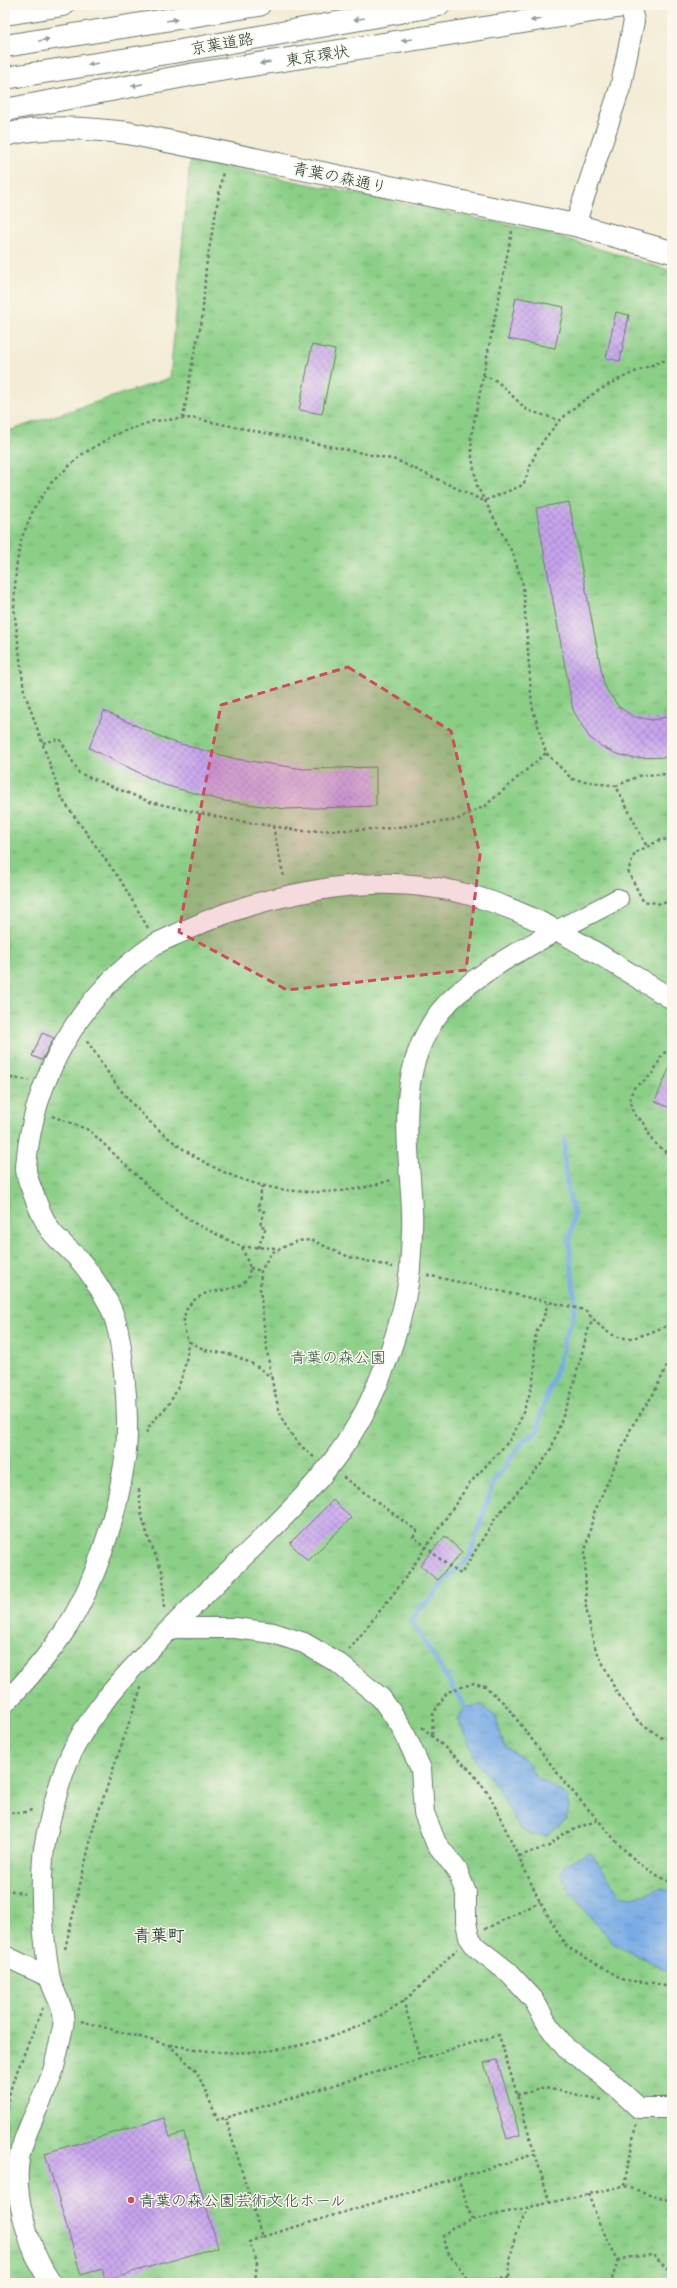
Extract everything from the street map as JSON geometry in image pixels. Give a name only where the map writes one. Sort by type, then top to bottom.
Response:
[{"type":"main road","points":[[5,14],[63,5]]},
{"type":"main road","name":"京葉道路","points":[[5,46],[259,5]]},
{"type":"main road","name":"京葉道路","points":[[5,78],[180,51],[439,5]]},
{"type":"main road","name":"東京環状","points":[[5,110],[195,74],[630,5]]},
{"type":"main road","name":"青葉の森通り","points":[[5,135],[39,129],[66,128],[128,133],[575,225],[672,252]]},
{"type":"street","points":[[575,225],[621,85],[634,21],[630,5]]},
{"type":"street","points":[[5,1703],[42,1661],[65,1631],[74,1614],[108,1537],[125,1462],[126,1389],[120,1337],[107,1300],[82,1263],[51,1231],[39,1211],[26,1171],[36,1110],[45,1086],[74,1023],[105,986],[157,944],[210,919],[266,900],[363,883],[411,883],[470,895],[530,915],[560,930],[672,999]]},
{"type":"street","points":[[51,2283],[44,2272],[31,2244],[24,2219],[19,2188],[20,2153],[53,2071],[65,2017],[51,1981],[42,1895],[43,1855],[66,1767],[79,1737],[98,1708],[129,1671],[167,1621],[298,1505],[329,1467],[353,1432],[369,1402],[391,1348],[410,1271],[412,1214],[406,1109],[418,1049],[440,1013],[472,981],[560,930],[618,899]]},
{"type":"street","points":[[167,1621],[273,1633],[304,1643],[338,1663],[381,1698],[401,1726],[421,1769],[424,1814],[436,1844],[457,1870],[466,1893],[466,1922],[469,1936],[476,1947],[508,1972],[533,1998],[548,2025],[566,2048],[606,2078],[639,2108],[672,2108]]},
{"type":"street","points":[[5,1956],[51,1981]]},
{"type":"path","points":[[183,419],[192,359],[202,320],[206,267],[225,164]]},
{"type":"path","points":[[513,224],[482,375],[471,437],[472,457],[477,486],[513,554],[523,585],[532,706],[546,753],[572,779],[616,786],[641,775],[672,774]]},
{"type":"path","points":[[157,944],[121,881],[62,799],[24,691],[14,608],[16,568],[21,540],[34,508],[50,483],[95,444],[131,428],[153,422],[192,418],[396,460],[484,501],[523,486],[537,452],[562,421],[576,407],[608,383],[672,358]]},
{"type":"path","points":[[482,375],[497,381],[527,410],[562,421]]},
{"type":"path","points":[[42,743],[60,739],[79,773],[150,802],[227,819],[304,831],[382,829],[456,820],[485,806],[546,753]]},
{"type":"path","points":[[616,786],[647,847]]},
{"type":"path","points":[[274,826],[288,895]]},
{"type":"path","points":[[672,841],[662,839],[635,853],[628,871],[643,901],[662,904],[672,899]]},
{"type":"path","points":[[74,1023],[124,1093],[151,1122],[184,1149],[218,1171],[262,1186],[299,1192],[333,1192],[379,1185],[409,1173]]},
{"type":"path","points":[[672,1051],[663,1053],[652,1075],[647,1081],[635,1086],[630,1097],[634,1113],[644,1123],[652,1140],[665,1152],[672,1165]]},
{"type":"path","points":[[5,1081],[13,1078],[26,1079],[45,1086]]},
{"type":"path","points":[[36,1110],[89,1130],[154,1192],[192,1222],[242,1247],[280,1248]]},
{"type":"path","points":[[665,1152],[672,1148]]},
{"type":"path","points":[[672,1169],[670,1178],[672,1198]]},
{"type":"path","points":[[258,1248],[266,1226],[260,1226],[264,1210],[258,1209],[262,1186]]},
{"type":"path","points":[[593,1320],[589,1327],[571,1394],[551,1449],[542,1463],[496,1517],[461,1574],[450,1568],[427,1546],[413,1537],[417,1531],[303,1449],[287,1427],[278,1406],[273,1378],[260,1289],[261,1271],[271,1253],[297,1241],[311,1240],[349,1256],[548,1303],[585,1310],[600,1326],[619,1339],[631,1338],[660,1327],[672,1325]]},
{"type":"path","points":[[144,1439],[148,1427],[167,1405],[179,1384],[187,1361],[188,1341],[184,1331],[184,1320],[188,1306],[194,1300],[208,1293],[237,1287],[248,1279],[250,1268],[242,1247]]},
{"type":"path","points":[[250,1268],[261,1271]]},
{"type":"path","points":[[338,1663],[401,1584],[469,1484],[509,1441],[520,1421],[530,1393],[534,1370],[534,1347],[536,1333],[548,1303]]},
{"type":"path","points":[[188,1341],[205,1350],[233,1355],[255,1365],[273,1378]]},
{"type":"path","points":[[672,1354],[654,1393],[632,1426],[594,1513],[585,1558],[586,1608],[594,1644],[616,1691],[637,1720],[662,1738],[672,1739]]},
{"type":"path","points":[[139,1484],[141,1513],[149,1540],[163,1573],[167,1621]]},
{"type":"path","points":[[432,1734],[433,1714],[447,1692],[474,1683],[485,1686],[505,1704],[565,1783],[634,1861],[653,1874],[672,1883]]},
{"type":"path","points":[[63,1956],[94,1825],[143,1684]]},
{"type":"path","points":[[419,1724],[432,1734],[470,1770],[490,1796],[540,1902],[566,1946],[624,1980],[654,1983],[672,1988]]},
{"type":"path","points":[[519,1856],[549,1846],[563,1834],[598,1820]]},
{"type":"path","points":[[65,2017],[170,2045],[224,2052],[266,2052],[314,2042],[358,2026],[403,2000],[469,1936],[540,1902]]},
{"type":"path","points":[[5,2112],[12,2084],[51,1981]]},
{"type":"path","points":[[403,2000],[421,2059]]},
{"type":"path","points":[[170,2045],[197,2072],[218,2120],[226,2119],[499,2035],[550,2203]]},
{"type":"path","points":[[517,2095],[545,2088],[607,2102]]},
{"type":"path","points":[[624,2186],[639,2108]]},
{"type":"path","points":[[226,2119],[262,2237]]},
{"type":"path","points":[[255,2283],[257,2262],[249,2242],[535,2154]]},
{"type":"path","points":[[458,2177],[472,2220]]},
{"type":"path","points":[[510,2278],[470,2282],[448,2251],[444,2236],[453,2227],[472,2220],[624,2186],[672,2200]]},
{"type":"path","points":[[588,2194],[600,2226],[618,2260],[611,2283]]},
{"type":"path","points":[[511,2283],[510,2278],[513,2241],[517,2226],[530,2207]]},
{"type":"path","points":[[618,2260],[653,2255],[669,2271],[672,2279]]},
{"type":"highlighted area","points":[[348,667],[451,731],[480,855],[466,970],[287,990],[179,932],[221,705]]},
{"type":"green space","name":"青葉の森公園","points":[[190,160],[544,232],[672,271],[672,2283],[5,2283],[5,432],[170,378]]},
{"type":"water","points":[[481,1705],[496,1717],[504,1746],[527,1762],[536,1777],[566,1795],[569,1807],[566,1820],[547,1835],[532,1835],[520,1829],[496,1785],[478,1764],[458,1719],[465,1707]]},
{"type":"water","points":[[590,1852],[621,1896],[638,1897],[661,1888],[672,1891],[672,1972],[615,1945],[572,1894],[560,1874],[566,1864]]},
{"type":"building","points":[[516,297],[564,307],[555,348],[508,339]]},
{"type":"building","points":[[616,312],[629,315],[620,361],[606,358]]},
{"type":"building","points":[[312,345],[335,350],[322,414],[299,410]]},
{"type":"building","points":[[569,502],[604,684],[619,707],[635,717],[652,720],[672,716],[672,757],[632,758],[617,754],[602,747],[589,737],[573,710],[536,508]]},
{"type":"building","points":[[104,711],[170,741],[236,759],[304,769],[376,767],[376,806],[286,809],[224,801],[164,785],[89,748]]},
{"type":"building","points":[[42,1033],[54,1038],[42,1060],[32,1056]]},
{"type":"building","points":[[672,1062],[672,1109],[655,1101]]},
{"type":"building","points":[[333,1500],[351,1518],[308,1561],[290,1543]]},
{"type":"building","points":[[445,1536],[462,1552],[437,1580],[420,1565]]},
{"type":"building","points":[[497,2060],[520,2135],[507,2139],[484,2063]]},
{"type":"building","name":"青葉の森公園芸術文化ホール","points":[[164,2118],[170,2137],[184,2133],[218,2247],[105,2280],[102,2269],[81,2275],[45,2153]]},
{"type":"waterway","points":[[465,1707],[411,1620],[420,1606],[424,1605],[433,1597],[447,1578],[469,1558],[493,1483],[524,1440],[538,1431],[541,1413],[563,1350],[564,1338],[573,1319],[575,1300],[569,1242],[574,1213],[568,1193],[564,1158],[565,1140]]},
{"type":"place","name":"青葉の森公園芸術文化ホール","points":[[131,2200]]},
{"type":"district","name":"青葉町","points":[[159,1935]]}]
